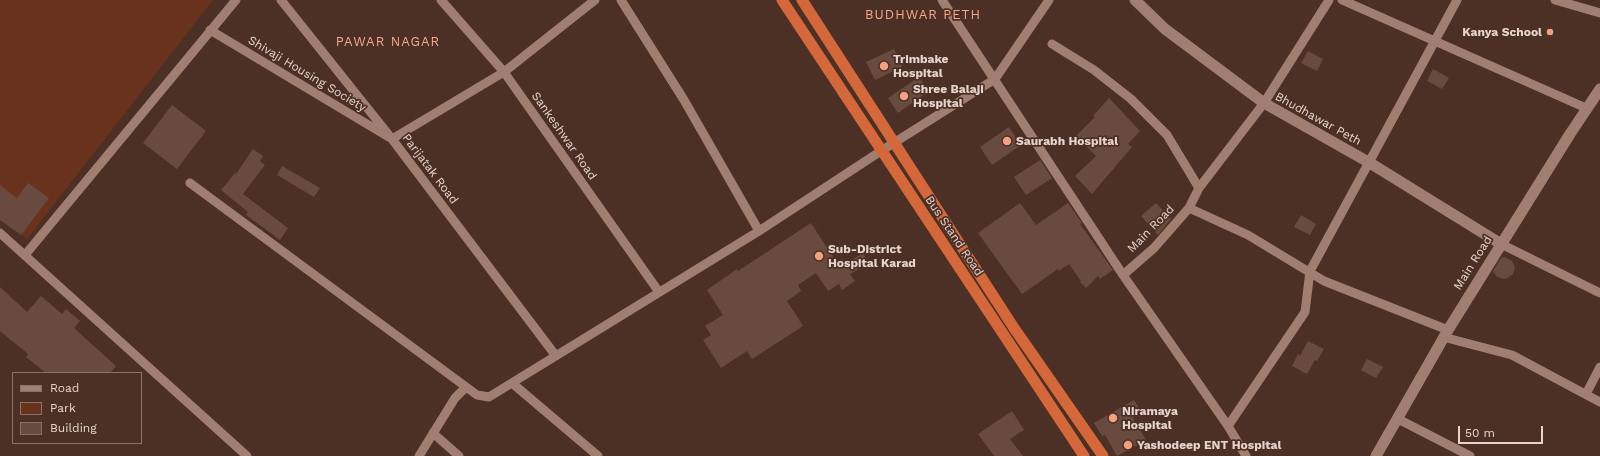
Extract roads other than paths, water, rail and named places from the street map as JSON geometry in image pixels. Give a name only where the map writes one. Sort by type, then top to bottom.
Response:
[{"type":"highway","name":"Bus Stand Road","points":[[782,0],[1081,452]]},
{"type":"highway","points":[[802,0],[1014,328],[1103,456]]},
{"type":"street","points":[[25,255],[236,0]]},
{"type":"street","name":"Parijatak Road","points":[[281,0],[392,139],[556,356]]},
{"type":"street","name":"Sankeshwar Road","points":[[441,0],[504,72],[659,292]]},
{"type":"street","points":[[392,139],[504,72],[595,0]]},
{"type":"street","points":[[621,0],[684,100],[759,231]]},
{"type":"street","points":[[942,0],[1123,275],[1228,426],[1246,456]]},
{"type":"street","points":[[190,183],[477,395],[489,397],[759,231],[881,150],[906,136],[995,79],[1048,0]]},
{"type":"street","name":"Bhudhawar Peth","points":[[1135,0],[1164,29],[1264,103],[1370,163],[1501,244]]},
{"type":"street","name":"Main Road","points":[[1123,275],[1154,248],[1189,208],[1199,188],[1264,103],[1329,0]]},
{"type":"street","points":[[1342,0],[1586,108]]},
{"type":"street","points":[[1228,426],[1305,312],[1310,271],[1370,163],[1457,0]]},
{"type":"street","points":[[1555,0],[1600,13]]},
{"type":"street","name":"Shivaji Housing Society","points":[[210,30],[392,139]]},
{"type":"street","points":[[1052,44],[1094,70],[1132,99],[1168,134],[1199,188]]},
{"type":"street","name":"Main Road","points":[[1376,456],[1445,333],[1586,108],[1600,89]]},
{"type":"street","points":[[1189,208],[1248,235],[1310,271],[1324,281],[1445,333],[1512,355],[1600,402]]},
{"type":"street","points":[[0,233],[246,456]]},
{"type":"street","points":[[1501,244],[1600,293]]},
{"type":"street","points":[[1586,394],[1600,367]]},
{"type":"street","points":[[512,383],[598,456]]},
{"type":"street","points":[[419,456],[455,398],[466,387]]},
{"type":"street","points":[[1398,419],[1470,456]]},
{"type":"street","points":[[433,433],[459,456]]},
{"type":"place","name":"Kanya School","points":[[1550,32]]},
{"type":"place","name":"Trimbake Hospital","points":[[884,66]]},
{"type":"place","name":"Shree Balaji Hospital","points":[[904,96]]},
{"type":"place","name":"Saurabh Hospital","points":[[1007,141]]},
{"type":"place","name":"Sub-District Hospital Karad","points":[[819,256]]},
{"type":"place","name":"Niramaya Hospital","points":[[1113,418]]},
{"type":"place","name":"Yashodeep ENT Hospital","points":[[1128,445]]},
{"type":"district","name":"BUDHWAR PETH","points":[[923,15]]},
{"type":"district","name":"PAWAR NAGAR","points":[[388,42]]}]
